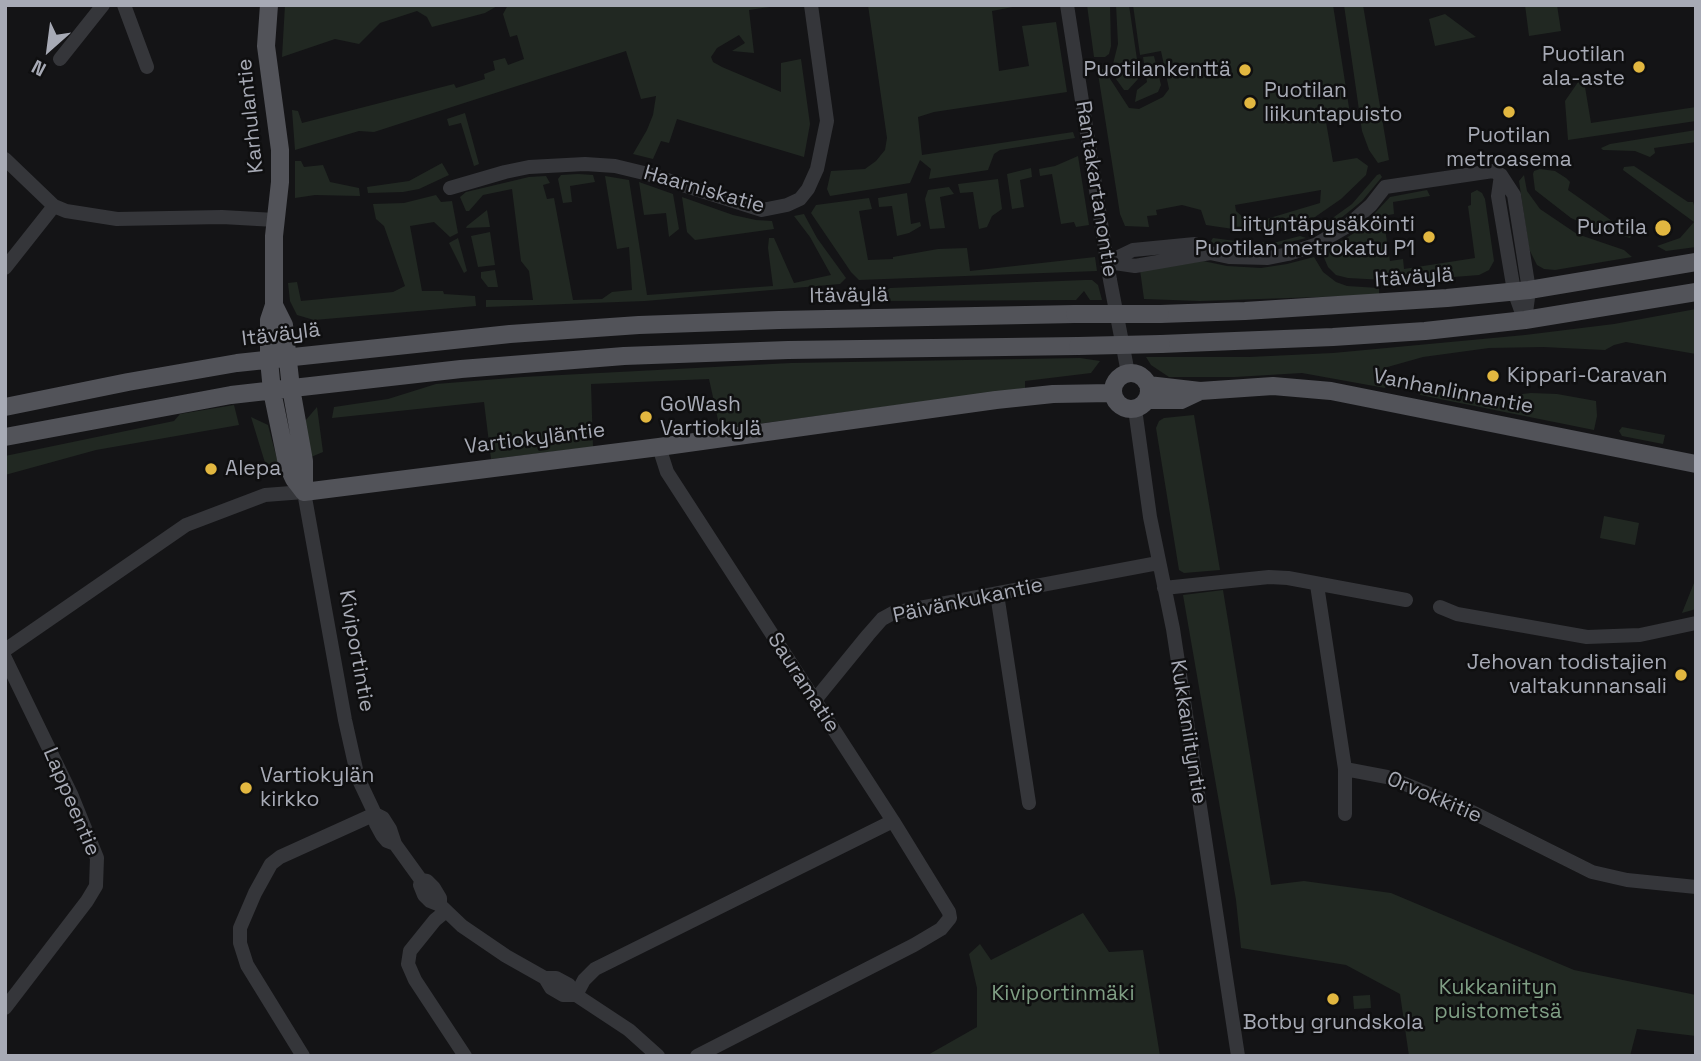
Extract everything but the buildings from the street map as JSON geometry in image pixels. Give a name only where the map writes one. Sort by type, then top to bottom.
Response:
[{"type":"main road","name":"Karhulantie","points":[[269,5],[266,46],[280,150],[272,276],[274,305],[269,320],[278,358],[291,388]]},
{"type":"main road","name":"Itäväylä","points":[[5,407],[128,382],[278,358],[510,334],[779,320],[1160,314],[1334,306],[1521,290],[1696,262]]},
{"type":"main road","points":[[5,437],[134,411],[291,388],[461,369],[624,356],[788,350],[1161,344],[1333,337],[1525,320],[1696,292]]},
{"type":"main road","name":"Karhulantie","points":[[272,391],[278,358]]},
{"type":"main road","points":[[1128,373],[1140,375],[1143,398],[1123,407],[1112,393],[1118,377],[1128,373]]},
{"type":"main road","name":"Vanhanlinnantie","points":[[1143,398],[1181,400],[1200,391],[1273,386],[1331,391],[1696,464]]},
{"type":"main road","name":"Kiviportintie","points":[[291,388],[304,461],[304,492]]},
{"type":"main road","name":"Kiviportintie","points":[[272,391],[287,464],[304,492]]},
{"type":"main road","name":"Vartiokyläntie","points":[[304,492],[659,447],[996,400],[1053,394],[1112,393]]},
{"type":"street","points":[[60,59],[103,5]]},
{"type":"street","points":[[124,5],[147,67]]},
{"type":"street","name":"Haarniskatie","points":[[450,188],[517,169],[556,164],[585,164],[615,166],[648,174],[762,210],[787,205],[800,199],[817,169],[827,121],[811,5]]},
{"type":"street","name":"Rantakartanontie","points":[[1067,5],[1128,373]]},
{"type":"street","points":[[5,159],[54,206],[89,216],[117,219],[222,217],[275,220]]},
{"type":"street","points":[[1108,262],[1135,266],[1210,253],[1247,258],[1289,254],[1330,238],[1359,216],[1385,187],[1392,184],[1493,171],[1501,175],[1514,195],[1525,320]]},
{"type":"street","points":[[5,268],[54,206]]},
{"type":"street","name":"Kukkaniityntie","points":[[1143,398],[1158,563],[1173,629],[1238,1056]]},
{"type":"street","name":"Sauramatie","points":[[659,447],[667,472],[893,821],[944,902],[950,918],[941,929],[914,945],[697,1056]]},
{"type":"street","name":"Vartiokyläntie","points":[[5,650],[186,526],[265,495],[304,492]]},
{"type":"street","name":"Kiviportintie","points":[[304,492],[351,748],[358,778],[375,814],[383,818],[390,828],[394,844],[421,880],[427,881],[435,888],[443,908],[462,926],[545,978],[556,978],[569,985],[576,995],[629,1030],[658,1056]]},
{"type":"street","name":"Päivänkukantie","points":[[815,700],[882,619],[893,612],[1158,563]]},
{"type":"street","points":[[1164,588],[1266,577],[1288,578],[1406,600]]},
{"type":"street","points":[[1317,585],[1345,769],[1345,814]]},
{"type":"street","points":[[997,594],[1030,803]]},
{"type":"street","points":[[1440,607],[1457,614],[1587,637],[1637,636],[1696,623]]},
{"type":"street","name":"Lappeentie","points":[[5,658],[71,794],[97,858],[96,886],[87,901],[5,1008]]},
{"type":"street","name":"Orvokkitie","points":[[1345,769],[1387,777],[1410,786],[1466,810],[1592,872],[1652,884],[1696,887]]},
{"type":"street","points":[[303,1056],[247,965],[240,943],[240,928],[271,864],[280,857],[375,814]]},
{"type":"street","points":[[576,995],[584,980],[595,969],[893,821]]},
{"type":"street","points":[[443,908],[410,951],[408,964],[415,980],[465,1056]]},
{"type":"green space","points":[[285,5],[499,5],[485,13],[432,27],[427,17],[417,11],[380,23],[359,44],[335,39],[282,57]]},
{"type":"green space","points":[[508,5],[783,5],[749,10],[754,53],[732,51],[745,43],[739,35],[717,48],[711,57],[713,62],[722,67],[781,92],[781,63],[801,59],[810,124],[804,157],[677,119],[669,143],[661,141],[653,159],[633,154],[653,115],[656,96],[641,99],[626,51],[374,132],[359,131],[295,150],[292,110],[298,111],[302,123],[454,84],[456,88],[485,79],[484,74],[495,70],[493,61],[505,58],[508,65],[524,59],[517,35],[510,37],[503,14]]},
{"type":"green space","points":[[868,5],[1023,5],[992,11],[999,71],[1029,66],[1022,26],[1056,22],[1067,92],[934,112],[918,117],[922,155],[1073,132],[1075,138],[1000,150],[994,154],[988,170],[929,179],[931,169],[920,160],[910,183],[830,196],[827,189],[831,171],[865,169],[885,150],[887,138]]},
{"type":"green space","points":[[1087,5],[1110,5],[1111,46],[1105,57],[1094,57]]},
{"type":"green space","points":[[1116,5],[1129,5],[1139,73],[1138,79],[1128,90],[1124,90],[1111,72],[1118,44]]},
{"type":"green space","name":"Puotilan liikuntapuisto","points":[[1133,5],[1333,5],[1350,114],[1331,117],[1326,122],[1333,162],[1357,158],[1368,166],[1366,175],[1341,199],[1315,217],[1283,228],[1240,230],[1206,225],[1201,210],[1182,205],[1156,210],[1157,215],[1147,216],[1149,227],[1125,226],[1120,214],[1097,67],[1105,71],[1129,108],[1139,109],[1163,97],[1169,89],[1161,51],[1140,55]],"holes":[[[1321,190],[1320,203],[1263,220],[1245,219],[1236,211],[1235,205]]]},
{"type":"green space","points":[[1344,5],[1363,5],[1389,160],[1378,163],[1369,150],[1362,131]]},
{"type":"green space","points":[[1525,5],[1557,5],[1561,31],[1529,36]]},
{"type":"green space","points":[[1445,14],[1476,37],[1435,46],[1429,19]]},
{"type":"green space","points":[[1154,56],[1161,85],[1158,92],[1135,102],[1137,90],[1147,82],[1143,57]]},
{"type":"green space","points":[[1583,75],[1591,123],[1696,107],[1696,121],[1568,140],[1565,101]]},
{"type":"green space","points":[[465,113],[479,164],[474,166],[461,123],[449,126],[447,119]]},
{"type":"green space","points":[[1696,130],[1696,142],[1654,148],[1655,153],[1650,157],[1635,151],[1601,148],[1610,144]]},
{"type":"green space","points":[[1078,156],[1089,225],[1076,227],[1074,222],[1061,224],[1052,174],[1040,176],[1039,169],[1055,166]]},
{"type":"green space","points":[[295,161],[301,161],[304,167],[323,165],[330,182],[359,188],[360,196],[315,195],[295,198]]},
{"type":"green space","points":[[442,163],[449,175],[419,189],[368,193],[367,187],[409,181]]},
{"type":"green space","points":[[1634,166],[1688,202],[1693,202],[1696,212],[1696,247],[1666,251],[1657,246],[1680,238],[1694,222],[1623,170],[1624,167]]},
{"type":"green space","points":[[1031,168],[1032,177],[1020,180],[1024,207],[1012,209],[1007,174]]},
{"type":"green space","points":[[1540,169],[1555,171],[1566,178],[1570,182],[1568,190],[1632,235],[1630,238],[1591,227],[1571,218],[1535,190],[1533,174]]},
{"type":"green space","points":[[1380,174],[1382,177],[1362,201],[1317,234],[1316,230],[1352,204]]},
{"type":"green space","points":[[561,175],[593,175],[595,182],[570,186],[572,202],[563,203],[558,179]]},
{"type":"green space","points":[[1524,175],[1527,191],[1540,209],[1577,234],[1624,250],[1632,257],[1555,270],[1537,265],[1529,249],[1519,181]]},
{"type":"green space","points":[[546,176],[550,183],[543,185],[547,199],[554,198],[573,300],[602,299],[612,292],[632,290],[629,247],[617,249],[605,176],[629,180],[647,295],[773,286],[769,238],[774,238],[794,283],[831,275],[810,237],[794,216],[804,214],[817,238],[846,278],[840,284],[645,301],[486,307],[486,300],[533,300],[529,271],[521,261],[512,189],[483,195],[469,211],[466,211],[460,197],[466,192],[529,177]]},
{"type":"green space","points":[[998,179],[1002,209],[992,216],[987,227],[979,229],[973,192],[960,193],[958,184]]},
{"type":"green space","points":[[639,182],[673,194],[679,229],[669,237],[666,213],[644,215]]},
{"type":"green space","points":[[949,187],[954,194],[940,197],[945,228],[930,229],[925,199],[928,190]]},
{"type":"green space","points":[[1427,190],[1430,196],[1393,202],[1394,214],[1383,216],[1390,261],[1403,259],[1404,269],[1475,258],[1468,206],[1471,205],[1471,193],[1477,190],[1485,199],[1494,261],[1489,270],[1479,275],[1403,281],[1348,278],[1336,275],[1328,267],[1322,253],[1359,230],[1390,197]]},
{"type":"green space","points":[[907,193],[911,224],[920,222],[921,226],[897,236],[892,206],[879,207],[878,198]]},
{"type":"green space","points":[[436,195],[441,202],[452,201],[458,233],[450,237],[434,222],[410,226],[422,291],[475,296],[476,306],[314,320],[297,315],[290,301],[288,283],[297,282],[301,301],[393,292],[405,286],[384,226],[376,219],[373,204],[404,203]]},
{"type":"green space","points":[[682,197],[733,215],[772,221],[774,229],[695,240],[687,232]]},
{"type":"green space","points":[[869,198],[872,209],[859,211],[868,260],[893,259],[938,249],[967,248],[970,271],[1095,257],[1097,271],[859,280],[811,213],[816,205]]},
{"type":"green space","points":[[487,210],[490,227],[466,228],[467,226]]},
{"type":"green space","points":[[490,232],[495,265],[478,267],[471,236]]},
{"type":"green space","points":[[1300,236],[1306,238],[1266,248],[1239,248],[1211,241],[1213,238],[1250,243],[1277,242]]},
{"type":"green space","points":[[458,238],[467,271],[464,273],[449,243]]},
{"type":"green space","points":[[1314,257],[1323,272],[1336,282],[1347,286],[1379,288],[1379,295],[1200,301],[1144,299],[1140,270],[1203,261],[1261,268]]},
{"type":"green space","points":[[495,270],[498,287],[488,287],[481,278],[481,272]]},
{"type":"green space","points":[[1092,280],[1098,285],[1102,300],[1090,300],[1084,291],[1076,300],[875,301],[890,288]]},
{"type":"green space","points":[[1696,309],[1696,354],[1626,342],[1605,350],[1489,348],[1423,357],[1384,368],[1387,384],[1385,388],[1302,373],[1169,377],[1151,365],[1146,357],[1249,357],[1333,353],[1525,335],[1614,324]]},
{"type":"green space","points":[[1080,358],[1100,361],[1091,373],[1025,381],[1025,388],[720,429],[709,379],[591,384],[593,447],[491,459],[484,402],[332,418],[334,407],[388,399],[436,384],[523,377],[791,363]]},
{"type":"green space","points":[[1419,388],[1479,399],[1531,393],[1557,394],[1596,401],[1597,416],[1594,430],[1420,395]]},
{"type":"green space","points":[[234,405],[239,425],[96,450],[5,475],[5,456],[174,421],[180,414]]},
{"type":"green space","points":[[317,407],[323,452],[311,457],[305,421]]},
{"type":"green space","points":[[1194,415],[1220,570],[1184,573],[1179,570],[1156,428],[1164,418]]},
{"type":"green space","points":[[251,417],[268,425],[278,463],[266,466]]},
{"type":"green space","points":[[1622,427],[1665,435],[1663,444],[1622,436],[1619,431]]},
{"type":"green space","points":[[1604,516],[1639,523],[1635,545],[1600,538]]},
{"type":"green space","points":[[1696,578],[1696,609],[1682,613]]},
{"type":"green space","name":"Kukkaniityn puistometsä","points":[[1223,590],[1271,885],[1304,881],[1391,893],[1574,970],[1696,995],[1696,1036],[1637,1029],[1630,1056],[1409,1056],[1400,994],[1346,965],[1241,948],[1236,900],[1183,595]]},
{"type":"green space","name":"Kiviportinmäki","points":[[1083,913],[1109,952],[1143,950],[1160,1056],[926,1056],[977,1027],[977,988],[969,954],[980,944],[991,960]]},
{"type":"green space","points":[[1370,995],[1371,1008],[1354,1009],[1353,996]]},
{"type":"place","name":"Puotilan ala-aste","points":[[1639,67]]},
{"type":"place","name":"Puotilankenttä","points":[[1245,70]]},
{"type":"place","name":"Puotilan liikuntapuisto","points":[[1250,103]]},
{"type":"place","name":"Puotilan metroasema","points":[[1509,112]]},
{"type":"place","name":"Puotila","points":[[1663,228]]},
{"type":"place","name":"Liityntäpysäköinti Puotilan metrokatu P1","points":[[1429,237]]},
{"type":"place","name":"Kippari-Caravan","points":[[1493,376]]},
{"type":"place","name":"GoWash Vartiokylä","points":[[646,417]]},
{"type":"place","name":"Alepa","points":[[211,469]]},
{"type":"place","name":"Jehovan todistajien valtakunnansali","points":[[1681,675]]},
{"type":"place","name":"Vartiokylän kirkko","points":[[246,788]]},
{"type":"place","name":"Botby grundskola","points":[[1333,999]]}]
